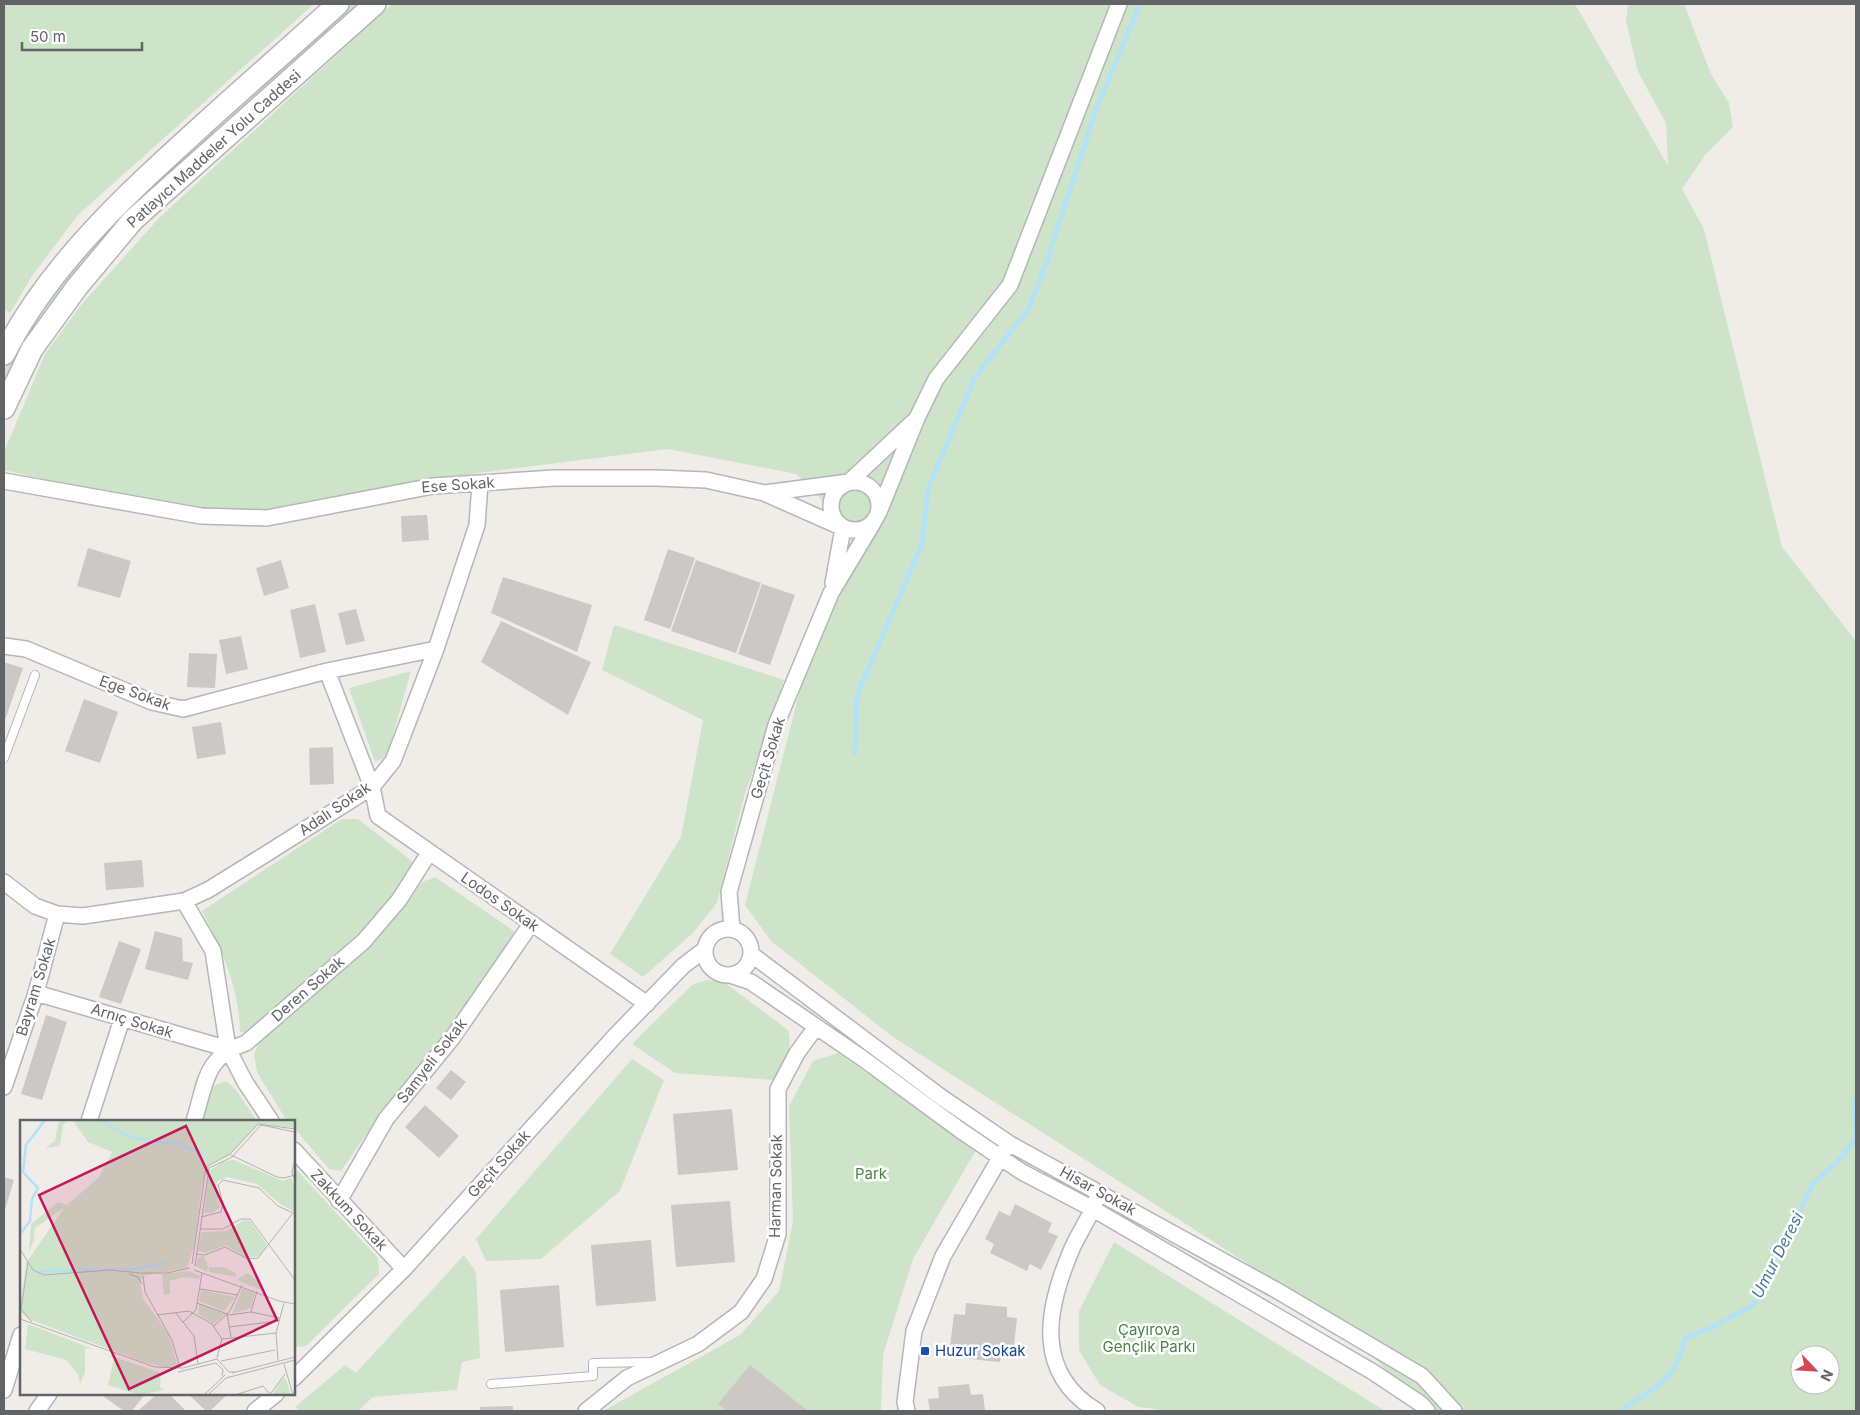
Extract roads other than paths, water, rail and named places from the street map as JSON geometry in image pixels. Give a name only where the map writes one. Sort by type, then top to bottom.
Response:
[{"type":"main road","name":"Patlayıcı Maddeler Yolu Caddesi","points":[[4,354],[13,337],[57,274],[119,203],[338,4]]},
{"type":"main road","name":"Patlayıcı Maddeler Yolu Caddesi","points":[[4,408],[32,349],[77,287],[133,220],[375,4]]},
{"type":"street","points":[[832,593],[876,517],[917,418],[936,379],[1010,285],[1119,4]]},
{"type":"street","points":[[764,493],[849,482],[858,482],[872,489],[880,503],[876,517],[856,531],[843,528],[832,515],[830,507],[836,491],[849,482],[917,418]]},
{"type":"street","name":"Ese Sokak","points":[[4,481],[202,516],[233,519],[267,518],[433,486],[554,478],[706,480],[764,493],[843,528]]},
{"type":"street","name":"Adalı Sokak","points":[[4,882],[35,906],[57,914],[83,916],[184,901],[208,890],[372,786],[393,761],[436,649],[477,525],[480,484]]},
{"type":"street","points":[[832,593],[843,528]]},
{"type":"street","name":"Geçit Sokak","points":[[732,929],[729,892],[776,725],[832,593]]},
{"type":"street","name":"Ege Sokak","points":[[4,646],[26,649],[152,702],[183,709],[327,671],[436,649]]},
{"type":"street","points":[[327,671],[372,786]]},
{"type":"street","name":"Lodos Sokak","points":[[372,786],[378,816],[647,1004]]},
{"type":"street","name":"Deren Sokak","points":[[194,1120],[211,1065],[228,1049],[246,1043],[364,941],[399,900],[429,853]]},
{"type":"street","points":[[184,901],[213,951],[228,1049],[245,1082],[270,1120]]},
{"type":"street","name":"Bayram Sokak","points":[[4,1087],[36,993],[57,914]]},
{"type":"street","name":"Samyeli Sokak","points":[[339,1201],[386,1119],[453,1037],[530,924]]},
{"type":"street","points":[[732,929],[745,936],[752,954],[742,970],[730,976],[713,971],[705,958],[704,950],[706,942],[717,931],[732,929]]},
{"type":"street","name":"Geçit Sokak","points":[[296,1371],[404,1269],[615,1036],[683,966],[704,950]]},
{"type":"street","name":"Hisar Sokak","points":[[752,954],[941,1097],[1010,1144],[1276,1290],[1422,1376],[1454,1411]]},
{"type":"street","name":"Hisar Sokak","points":[[730,976],[751,982],[862,1058],[998,1157],[1022,1172],[1093,1208],[1373,1372],[1422,1404],[1426,1411]]},
{"type":"street","name":"Arnıç Sokak","points":[[36,993],[228,1049]]},
{"type":"street","points":[[89,1120],[122,1019]]},
{"type":"street","name":"Harman Sokak","points":[[586,1411],[627,1378],[698,1344],[741,1312],[764,1279],[778,1234],[778,1089],[797,1053],[816,1027]]},
{"type":"street","points":[[908,1411],[906,1402],[914,1331],[943,1256],[998,1157],[1010,1144]]},
{"type":"street","name":"Zakkum Sokak","points":[[295,1151],[339,1201],[404,1269]]},
{"type":"street","points":[[1097,1411],[1089,1406],[1060,1376],[1049,1337],[1056,1291],[1072,1250],[1093,1208],[1098,1191]]},
{"type":"street","points":[[4,1390],[20,1337]]},
{"type":"street","points":[[37,1411],[48,1395]]},
{"type":"street","points":[[255,1411],[275,1395]]},
{"type":"lane","points":[[4,758],[35,674]]},
{"type":"lane","points":[[491,1384],[593,1376],[593,1362],[660,1362]]},
{"type":"waterway","points":[[855,753],[857,695],[922,544],[928,489],[975,377],[1028,310],[1045,267],[1096,110],[1140,4]]},
{"type":"waterway","name":"Umur Deresi","points":[[1856,1099],[1854,1102],[1856,1135]]},
{"type":"waterway","name":"Umur Deresi","points":[[1620,1411],[1653,1389],[1670,1374],[1681,1353],[1685,1338],[1713,1327],[1752,1306],[1767,1282],[1778,1251],[1813,1184],[1844,1155],[1856,1137]]},
{"type":"place","name":"Huzur Sokak","points":[[925,1351]]},
{"type":"park label","name":"Park","points":[[871,1174]]},
{"type":"park label","name":"Çayırova Gençlik Parkı","points":[[1149,1338]]}]
